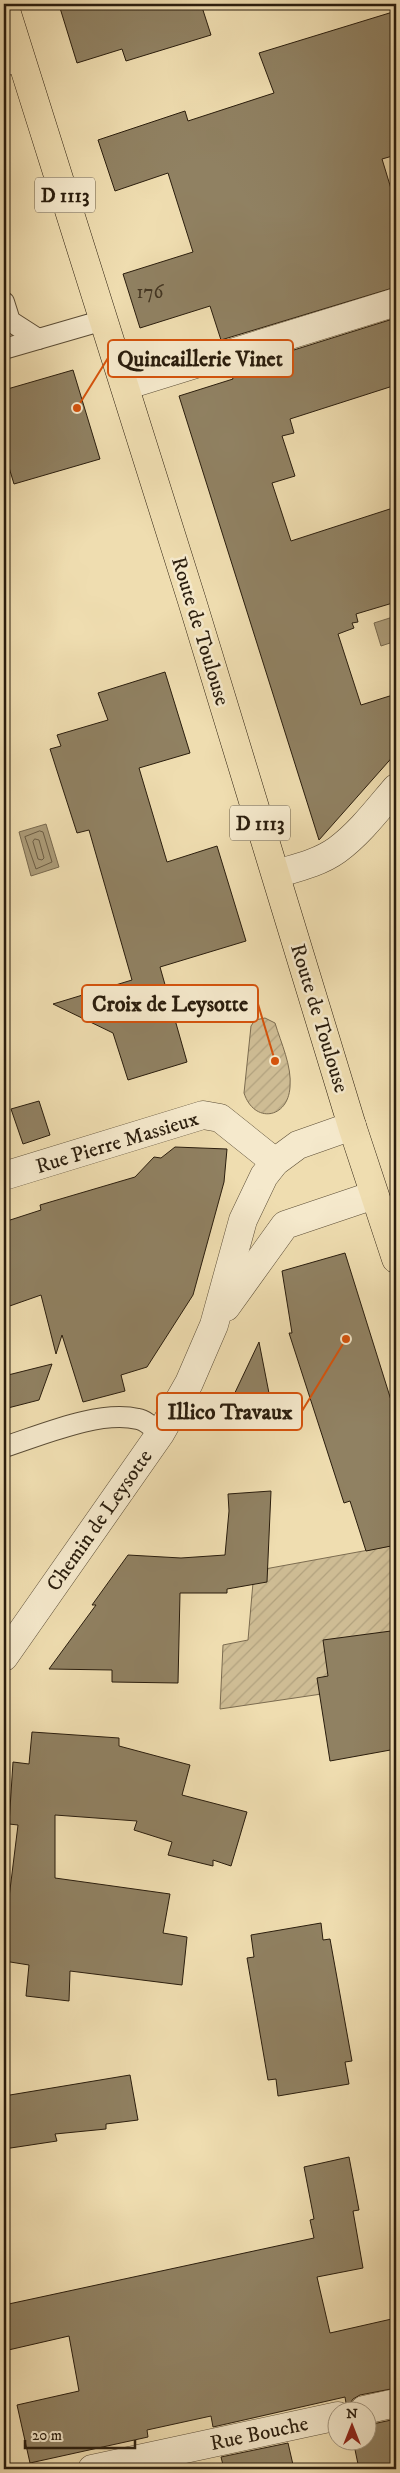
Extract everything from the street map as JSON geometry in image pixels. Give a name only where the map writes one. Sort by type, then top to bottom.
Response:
[{"type":"main road","name":"Route de Toulouse","points":[[4,4],[12,63],[104,320],[352,1126],[396,1259]]},
{"type":"street","points":[[125,386],[396,302]]},
{"type":"street","points":[[276,874],[318,860],[336,850],[352,837],[396,788]]},
{"type":"street","name":"Rue Pierre Massieux","points":[[4,1176],[203,1115],[220,1118],[275,1162]]},
{"type":"street","name":"Chemin de Leysotte","points":[[4,1657],[160,1434],[189,1383],[214,1324],[243,1220],[275,1162],[298,1144],[352,1126]]},
{"type":"street","points":[[257,1192],[262,1210],[268,1217],[284,1225],[374,1195]]},
{"type":"street","name":"Chemin de Leysotte","points":[[214,1324],[284,1225]]},
{"type":"street","points":[[378,2407],[396,2404]]},
{"type":"street","name":"Rue Bouche","points":[[92,2469],[328,2418]]},
{"type":"lane","points":[[4,302],[10,321],[38,339]]},
{"type":"lane","points":[[4,349],[104,320]]},
{"type":"lane","points":[[4,1447],[91,1420],[117,1417],[140,1419],[160,1434]]},
{"type":"shaded area","points":[[265,1018],[275,1023],[288,1063],[290,1079],[288,1098],[283,1106],[270,1114],[255,1110],[244,1093],[251,1026],[255,1020]]},
{"type":"shaded area","points":[[396,1545],[396,1683],[220,1709],[223,1645],[248,1640],[254,1571]]},
{"type":"water","points":[[396,616],[396,641],[381,646],[374,623]]},
{"type":"water","points":[[46,824],[59,867],[31,876],[19,832]]},
{"type":"building","points":[[75,4],[201,4],[211,35],[126,61],[122,49],[77,63],[60,8]]},
{"type":"building","points":[[396,11],[396,155],[382,159],[396,205],[396,287],[221,340],[210,306],[140,328],[123,274],[193,252],[168,173],[115,191],[98,140],[185,111],[188,121],[274,93],[259,53]]},
{"type":"building","points":[[396,318],[396,385],[290,419],[294,433],[282,436],[295,476],[272,483],[291,541],[396,507],[396,602],[356,614],[358,622],[352,623],[354,628],[338,634],[361,705],[396,694],[396,753],[319,840],[179,396],[233,379],[230,370]]},
{"type":"building","points":[[73,370],[100,459],[14,484],[4,451],[4,390]]},
{"type":"building","points":[[165,672],[190,753],[139,768],[167,862],[217,846],[246,941],[160,967],[187,1062],[128,1080],[113,1033],[53,1004],[132,980],[89,830],[77,833],[50,749],[61,746],[57,735],[108,720],[98,693]]},
{"type":"building","points":[[39,1101],[50,1135],[23,1144],[11,1109]]},
{"type":"building","points":[[175,1147],[227,1149],[224,1182],[193,1295],[147,1367],[121,1375],[125,1391],[83,1402],[62,1335],[56,1354],[41,1295],[4,1308],[4,1222],[41,1210],[40,1205],[135,1177],[154,1157],[161,1158]]},
{"type":"building","points":[[345,1253],[396,1416],[396,1545],[366,1551],[350,1501],[344,1503],[289,1333],[292,1333],[282,1271]]},
{"type":"building","points":[[259,1342],[275,1424],[222,1420]]},
{"type":"building","points":[[52,1364],[39,1400],[4,1409],[4,1376]]},
{"type":"building","points":[[271,1491],[267,1582],[227,1589],[227,1593],[180,1593],[178,1683],[112,1682],[112,1670],[49,1669],[96,1605],[92,1605],[128,1555],[181,1558],[225,1555],[229,1511],[228,1494]]},
{"type":"building","points":[[391,1631],[396,1661],[396,1749],[330,1761],[317,1678],[328,1676],[323,1640]]},
{"type":"building","points":[[32,1732],[119,1738],[119,1746],[190,1765],[182,1795],[247,1812],[231,1866],[213,1860],[213,1866],[168,1855],[172,1842],[134,1830],[137,1821],[55,1815],[55,1878],[170,1894],[163,1933],[187,1937],[182,1985],[70,1971],[69,2001],[26,1996],[29,1965],[4,1961],[4,1914],[7,1914],[18,1825],[9,1824],[13,1762],[29,1764]]},
{"type":"building","points":[[321,1923],[323,1940],[330,1939],[352,2061],[345,2062],[349,2084],[278,2096],[276,2079],[268,2080],[247,1958],[254,1957],[251,1935]]},
{"type":"building","points":[[130,2075],[138,2120],[106,2124],[106,2129],[55,2134],[57,2141],[4,2149],[4,2096]]},
{"type":"building","points":[[349,2157],[359,2210],[353,2211],[363,2268],[317,2277],[330,2333],[396,2318],[396,2388],[360,2395],[352,2400],[346,2400],[345,2397],[328,2400],[213,2427],[211,2416],[147,2430],[148,2437],[30,2463],[17,2405],[79,2391],[69,2336],[4,2351],[4,2305],[314,2238],[310,2220],[314,2219],[304,2167]]},
{"type":"building","points":[[396,2419],[396,2469],[359,2469],[355,2450],[378,2450],[378,2423]]},
{"type":"building","points":[[288,2443],[294,2469],[224,2469],[221,2457]]},
{"type":"place","name":"Quincaillerie Vinet","points":[[77,408]]},
{"type":"place","name":"Croix de Leysotte","points":[[275,1061]]},
{"type":"place","name":"Illico Travaux","points":[[346,1339]]}]
